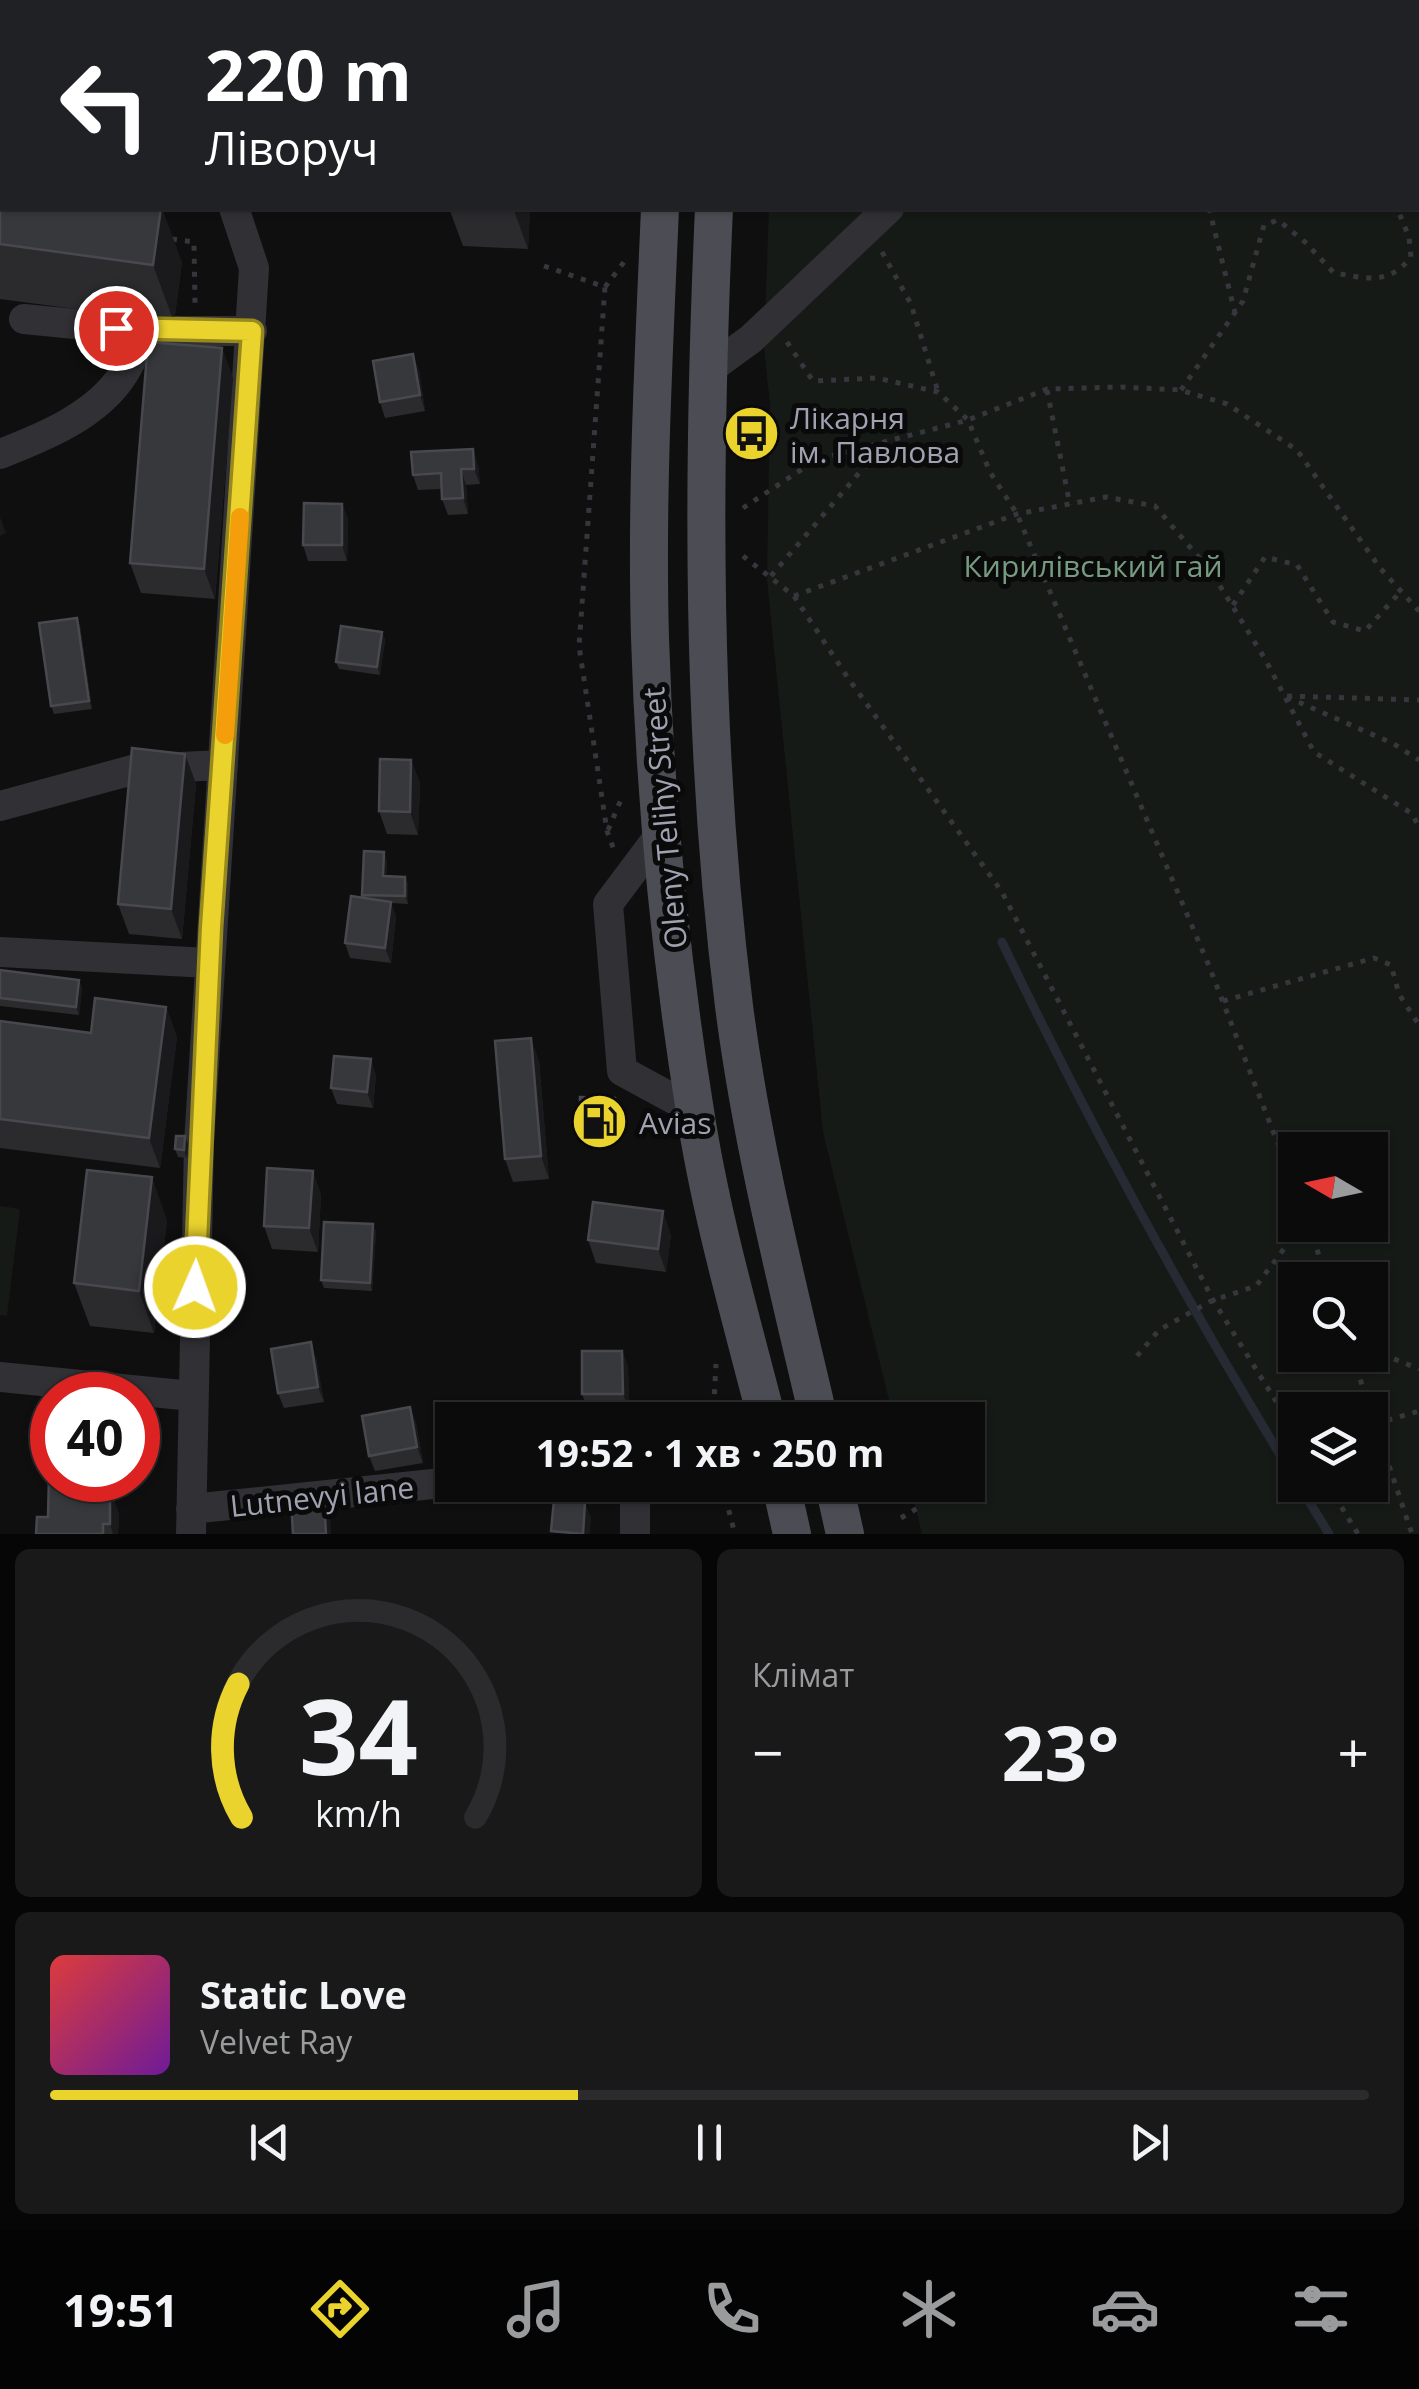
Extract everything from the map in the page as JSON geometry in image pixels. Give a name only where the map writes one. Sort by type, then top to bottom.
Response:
[{"type":"main road","name":"Oleny Telihy Street","points":[[660,210],[652,391],[650,638],[662,832],[694,1110],[748,1402]]},
{"type":"main road","name":"Oleny Telihy Street","points":[[714,210],[707,371],[706,637],[734,1006],[755,1141],[815,1402]]},
{"type":"main road","points":[[785,1502],[792,1534]]},
{"type":"main road","points":[[838,1502],[845,1534]]},
{"type":"street","points":[[191,1522],[199,1143],[252,331],[254,268],[235,210]]},
{"type":"street","points":[[707,371],[751,339],[878,218]]},
{"type":"street","points":[[24,319],[146,331],[252,331]]},
{"type":"street","points":[[0,454],[43,437],[92,406],[122,377],[146,331]]},
{"type":"street","points":[[0,806],[136,770],[224,764]]},
{"type":"street","points":[[662,832],[608,904],[622,1071],[694,1110]]},
{"type":"street","points":[[0,952],[209,963]]},
{"type":"street","points":[[0,1377],[192,1396]]},
{"type":"street","name":"Lutnevyi lane","points":[[191,1522],[435,1485]]},
{"type":"street","points":[[635,1502],[635,1534]]},
{"type":"path","points":[[1209,210],[1234,313]]},
{"type":"path","points":[[1180,390],[1243,300],[1264,226],[1278,220],[1334,273],[1376,279],[1398,273],[1411,257],[1409,237],[1398,210]]},
{"type":"path","points":[[878,218],[911,304],[938,392],[968,420],[990,472],[1017,514],[1223,1001],[1278,1144]]},
{"type":"path","points":[[155,237],[194,242],[196,331]]},
{"type":"path","points":[[605,286],[625,260]]},
{"type":"path","points":[[771,319],[813,381],[876,378],[938,392]]},
{"type":"path","points":[[743,508],[816,460],[968,420],[1047,389],[1121,386],[1180,390],[1227,404],[1297,450],[1380,568],[1419,610]]},
{"type":"path","points":[[1047,389],[1070,505]]},
{"type":"path","points":[[770,577],[886,441]]},
{"type":"path","points":[[794,596],[1017,514],[1106,497],[1154,506],[1212,572],[1314,752],[1411,813],[1419,826]]},
{"type":"path","points":[[743,556],[794,596],[1002,892],[1212,1300],[1278,1405]]},
{"type":"path","points":[[1233,605],[1265,558],[1297,565],[1332,622],[1365,631],[1402,591]]},
{"type":"path","points":[[1284,696],[1419,700]]},
{"type":"path","points":[[1284,696],[1394,744],[1419,760]]},
{"type":"path","points":[[1223,1001],[1374,958],[1392,966],[1399,994],[1419,1025]]},
{"type":"path","points":[[1137,1356],[1159,1330],[1212,1300],[1256,1286],[1292,1242]]},
{"type":"path","points":[[1388,1356],[1419,1369]]},
{"type":"path","points":[[715,1402],[716,1364]]},
{"type":"path","points":[[1388,1420],[1419,1412]]},
{"type":"path","points":[[1388,1463],[1412,1534]]},
{"type":"path","points":[[727,1502],[735,1534]]},
{"type":"path","points":[[902,1518],[922,1506],[921,1502]]},
{"type":"path","points":[[1338,1502],[1358,1534]]},
{"type":"green space","name":"Кирилівський гай","points":[[769,210],[1419,210],[1419,1534],[922,1534],[914,1502],[985,1502],[985,1402],[890,1402],[823,1132],[767,580],[770,405],[764,348]]},
{"type":"green space","points":[[0,1206],[20,1209],[7,1316],[0,1315]]},
{"type":"building","points":[[0,210],[161,210],[153,265],[0,244]]},
{"type":"building","points":[[148,342],[222,348],[204,569],[130,563]]},
{"type":"building","points":[[413,354],[420,395],[380,402],[373,361]]},
{"type":"building","points":[[473,449],[474,469],[461,469],[463,498],[442,499],[441,473],[413,475],[411,452]]},
{"type":"building","points":[[304,503],[342,504],[342,545],[303,545]]},
{"type":"building","points":[[77,618],[89,701],[51,706],[39,623]]},
{"type":"building","points":[[341,626],[382,632],[377,667],[336,662]]},
{"type":"building","points":[[132,748],[185,754],[171,909],[118,904]]},
{"type":"building","points":[[380,759],[411,760],[410,812],[379,811]]},
{"type":"building","points":[[364,851],[384,852],[383,876],[405,877],[405,896],[362,895]]},
{"type":"building","points":[[351,896],[391,902],[385,948],[345,943]]},
{"type":"building","points":[[0,970],[79,980],[76,1007],[0,998]]},
{"type":"building","points":[[95,998],[166,1007],[149,1138],[0,1119],[0,1021],[91,1033]]},
{"type":"building","points":[[531,1038],[541,1156],[505,1159],[495,1041]]},
{"type":"building","points":[[334,1056],[371,1059],[367,1092],[331,1088]]},
{"type":"building","name":"Avias","points":[[580,1097],[615,1098],[614,1131],[579,1130]]},
{"type":"building","points":[[176,1136],[185,1136],[184,1150],[175,1149]]},
{"type":"building","points":[[267,1168],[313,1171],[309,1228],[264,1226]]},
{"type":"building","points":[[87,1170],[152,1177],[139,1291],[74,1283]]},
{"type":"building","points":[[593,1202],[663,1211],[658,1249],[588,1240]]},
{"type":"building","points":[[324,1222],[373,1224],[370,1283],[321,1280]]},
{"type":"building","points":[[311,1342],[318,1387],[278,1393],[271,1349]]},
{"type":"building","points":[[582,1351],[622,1351],[623,1394],[582,1394]]},
{"type":"building","points":[[410,1407],[417,1447],[369,1456],[362,1416]]},
{"type":"building","points":[[324,1497],[326,1534],[293,1534],[291,1500]]},
{"type":"building","points":[[48,1502],[110,1502],[110,1524],[103,1524],[103,1534],[36,1534],[37,1517],[48,1517]]},
{"type":"building","points":[[554,1502],[585,1502],[583,1534],[551,1531]]},
{"type":"waterway","points":[[1002,942],[1141,1214],[1278,1451]]},
{"type":"waterway","points":[[1309,1502],[1329,1534]]},
{"type":"slow traffic","points":[[225,735],[240,517]]},
{"type":"place","name":"Лікарня ім. Павлова","points":[[751,434]]},
{"type":"place","name":"Avias","points":[[600,1122]]},
{"type":"route","points":[[116,328],[252,331],[211,927],[195,1287]]}]
